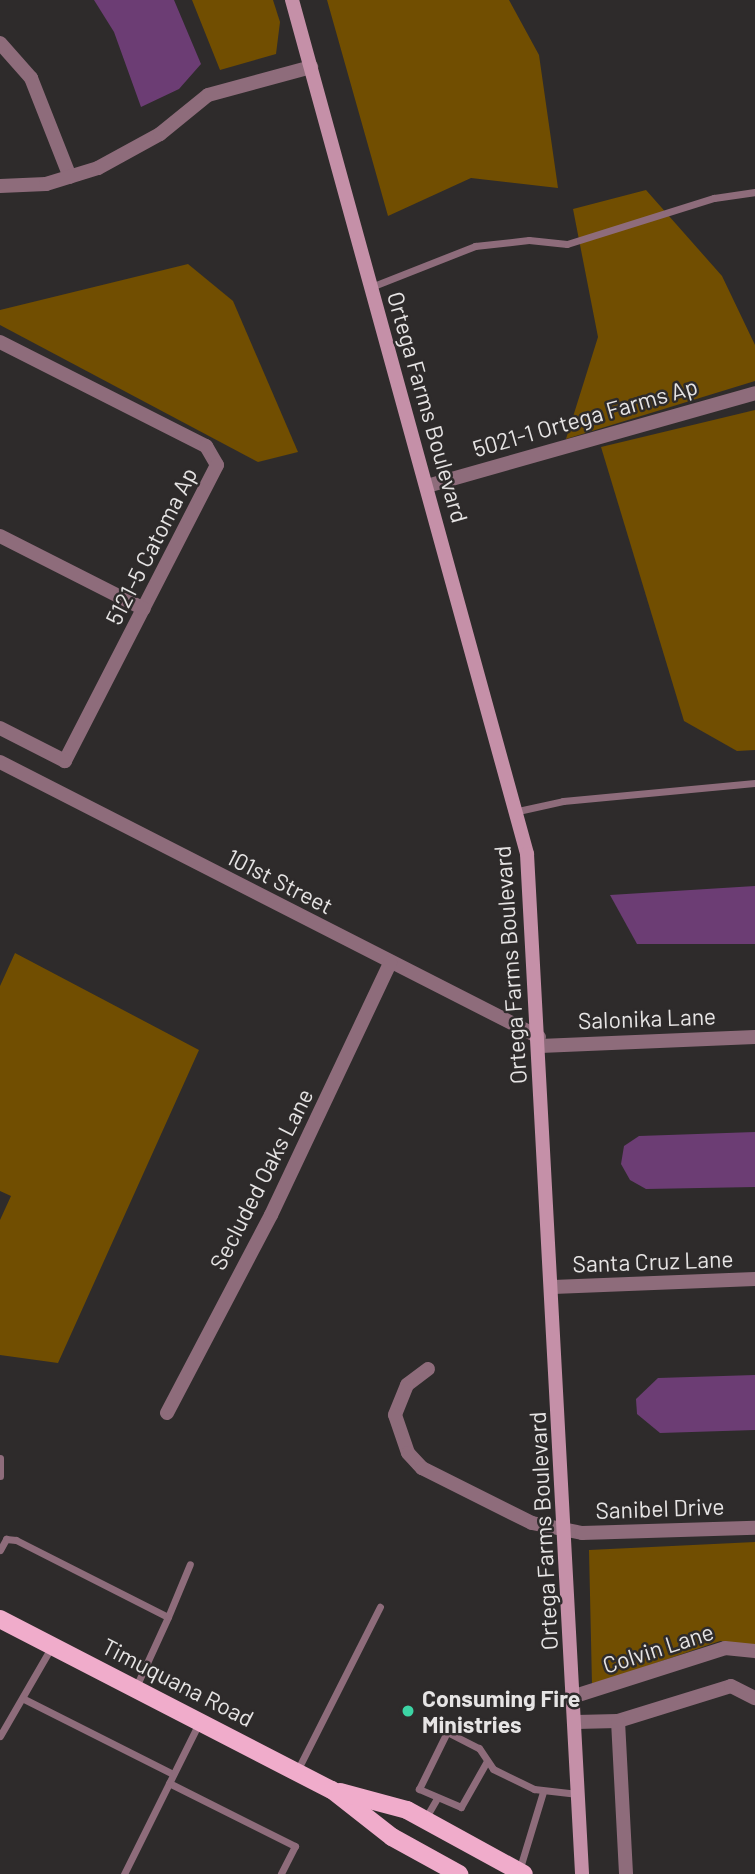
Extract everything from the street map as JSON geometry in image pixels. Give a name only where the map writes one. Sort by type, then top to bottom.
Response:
[{"type":"main road","name":"Timuquana Road","points":[[0,1619],[332,1790],[425,1820],[521,1872]]},
{"type":"main road","name":"Timuquana Road","points":[[332,1790],[392,1837],[459,1874]]},
{"type":"street","name":"Ortega Farms Boulevard","points":[[292,0],[518,811],[535,921],[582,1874]]},
{"type":"street","points":[[0,43],[31,78],[70,177]]},
{"type":"street","points":[[0,186],[70,177],[160,134],[208,96],[311,67]]},
{"type":"street","name":"5121-5 Catoma Ap","points":[[0,342],[214,454],[213,477],[65,761],[0,728]]},
{"type":"street","name":"5021-1 Ortega Farms Ap","points":[[428,486],[755,393]]},
{"type":"street","points":[[0,536],[144,609]]},
{"type":"street","name":"101st Street","points":[[0,762],[540,1042]]},
{"type":"street","name":"Secluded Oaks Lane","points":[[167,1413],[271,1215],[390,964]]},
{"type":"street","name":"Salonika Lane","points":[[540,1042],[755,1037]]},
{"type":"street","name":"Santa Cruz Lane","points":[[553,1287],[755,1279]]},
{"type":"street","name":"Sanibel Drive","points":[[428,1369],[407,1385],[395,1415],[408,1453],[422,1468],[532,1523],[566,1533],[755,1528]]},
{"type":"street","name":"Colvin Lane","points":[[575,1696],[725,1648],[755,1651]]},
{"type":"street","points":[[576,1722],[618,1721],[731,1686],[755,1698]]},
{"type":"street","points":[[618,1721],[626,1874]]},
{"type":"lane","points":[[370,287],[475,246],[529,240],[567,244],[714,198],[755,192]]},
{"type":"lane","points":[[518,811],[563,801],[755,783]]},
{"type":"lane","points":[[0,1458],[0,1476]]},
{"type":"lane","points":[[0,1550],[6,1539],[16,1540],[168,1617]]},
{"type":"lane","points":[[136,1687],[190,1564]]},
{"type":"lane","points":[[297,1772],[380,1607]]},
{"type":"lane","points":[[0,1736],[24,1699],[52,1646]]},
{"type":"lane","points":[[24,1699],[173,1774]]},
{"type":"lane","points":[[124,1874],[200,1721]]},
{"type":"lane","points":[[487,1761],[461,1807],[419,1789],[447,1732],[479,1748],[487,1761],[543,1792],[578,1794]]},
{"type":"lane","points":[[169,1783],[295,1846],[281,1874]]},
{"type":"lane","points":[[521,1872],[543,1792]]},
{"type":"lane","points":[[425,1820],[437,1798]]},
{"type":"shaded area","points":[[94,0],[174,0],[201,64],[179,89],[141,107],[114,32]]},
{"type":"shaded area","points":[[192,0],[273,0],[280,22],[276,54],[220,70]]},
{"type":"shaded area","points":[[327,0],[509,0],[539,55],[558,188],[471,178],[388,216]]},
{"type":"shaded area","points":[[646,190],[722,276],[755,345],[755,381],[566,439],[598,337],[573,209]]},
{"type":"shaded area","points":[[188,264],[233,301],[298,452],[258,462],[0,325],[0,310]]},
{"type":"shaded area","points":[[755,410],[755,750],[737,751],[684,721],[601,447]]},
{"type":"shaded area","points":[[755,886],[755,944],[637,944],[610,895]]},
{"type":"shaded area","points":[[15,953],[199,1050],[58,1363],[0,1355],[0,1220],[11,1196],[0,1191],[0,986]]},
{"type":"shaded area","points":[[755,1132],[755,1187],[646,1189],[630,1180],[621,1164],[624,1146],[639,1136]]},
{"type":"shaded area","points":[[755,1375],[755,1430],[660,1433],[637,1414],[636,1399],[658,1378]]},
{"type":"shaded area","points":[[755,1542],[755,1645],[720,1641],[592,1685],[589,1550]]},
{"type":"place","name":"Consuming Fire Ministries","points":[[408,1711]]}]
